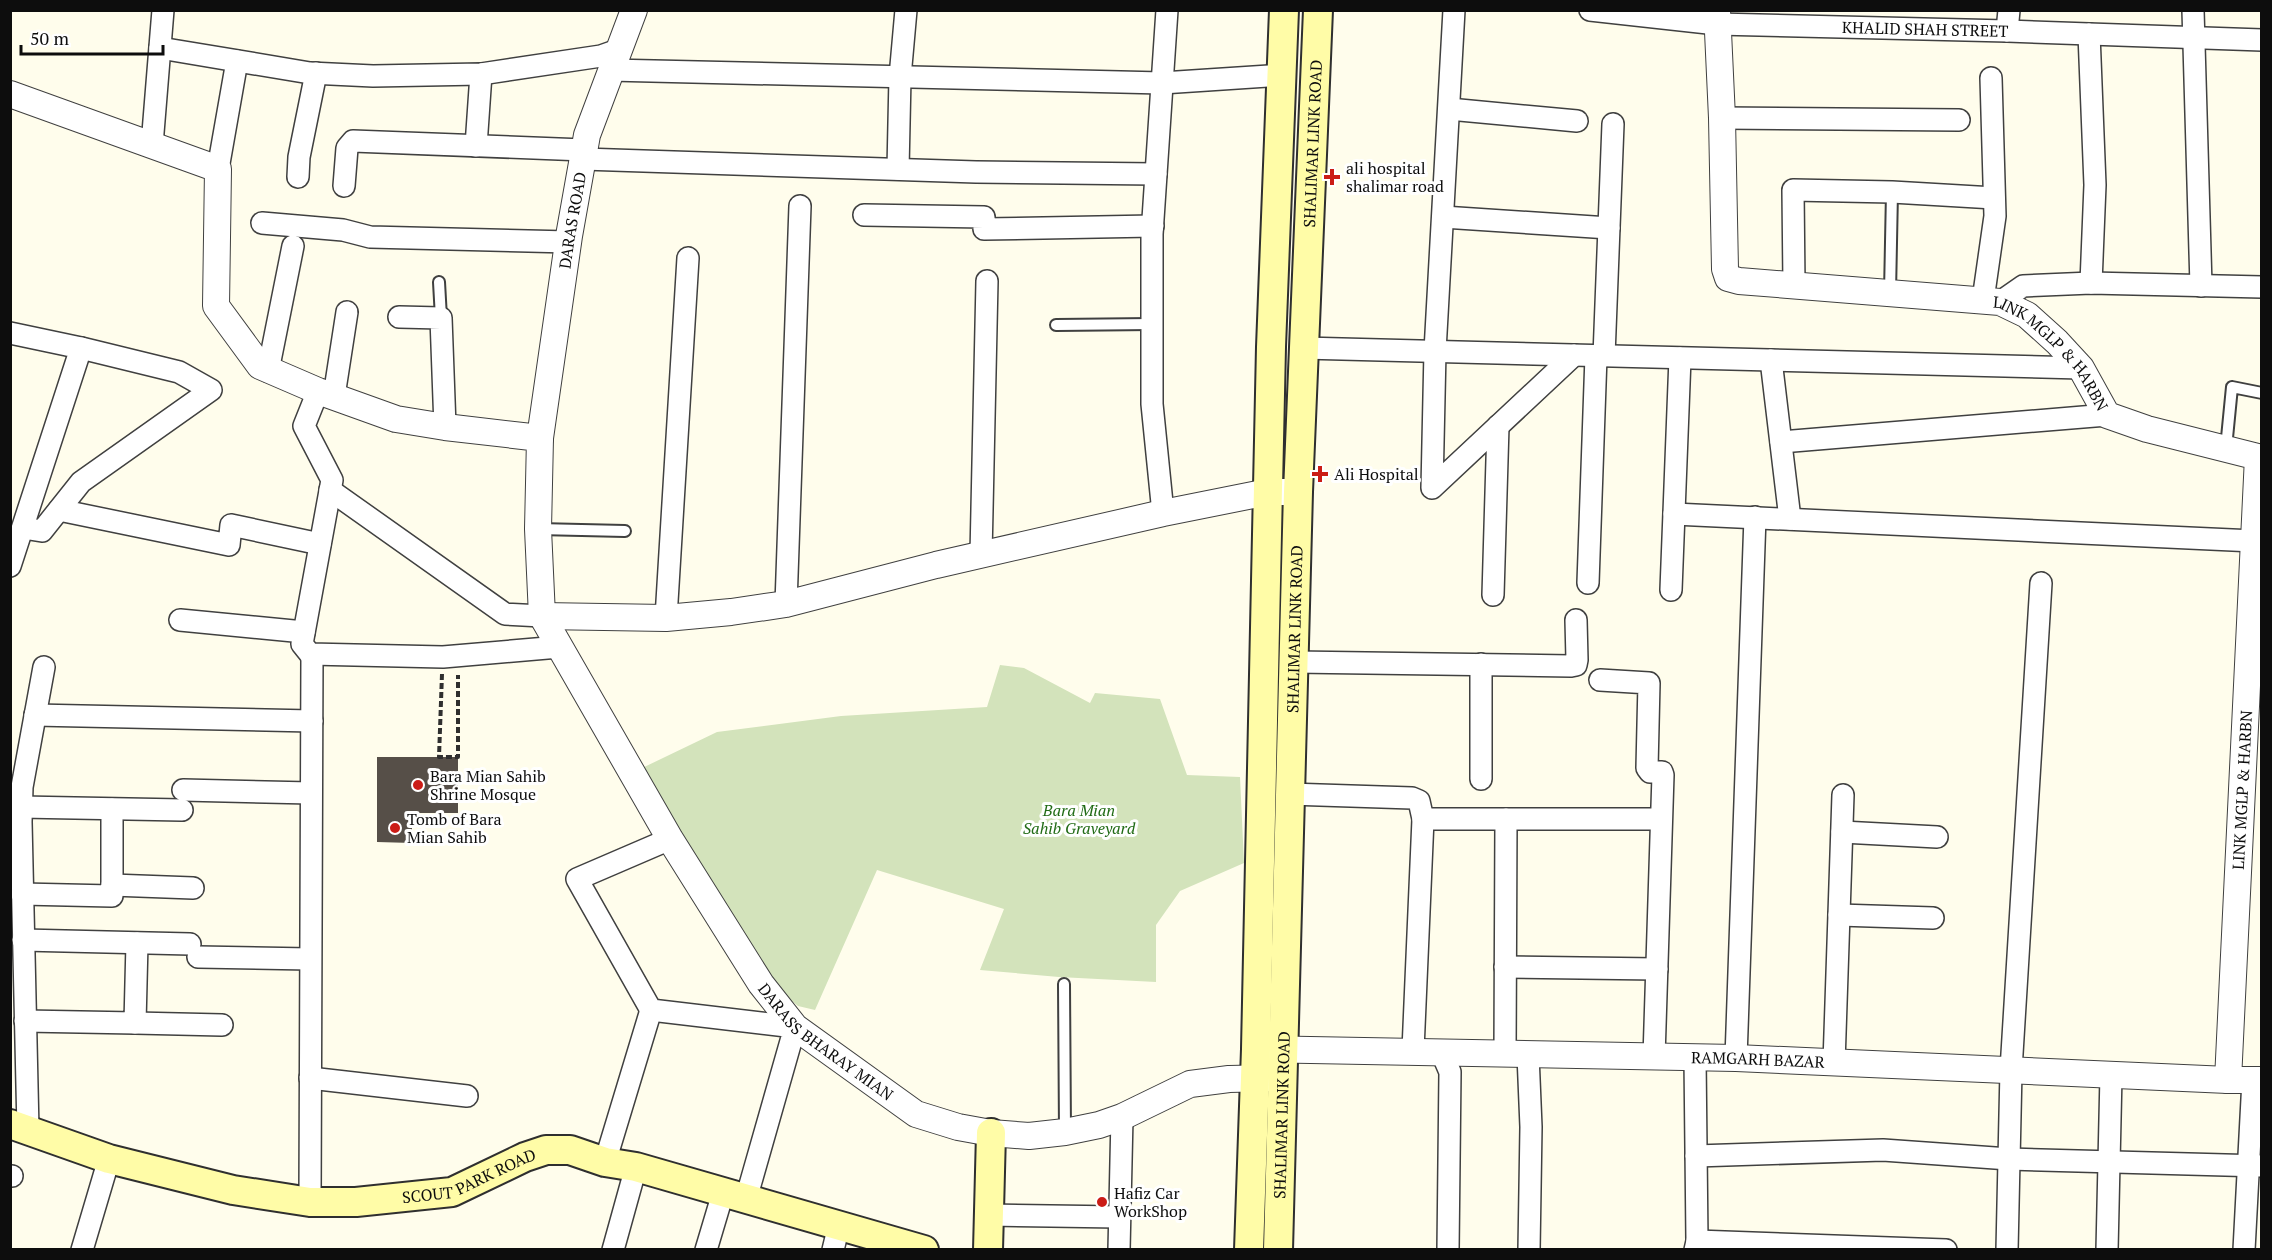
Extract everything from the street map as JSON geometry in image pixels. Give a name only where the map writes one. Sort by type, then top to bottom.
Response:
[{"type":"main road","name":"SHALIMAR LINK ROAD","points":[[1249,1250],[1269,1078],[1270,1049],[1268,492],[1270,347],[1284,10]]},
{"type":"main road","name":"SHALIMAR LINK ROAD","points":[[1270,1049],[1289,794],[1295,662],[1303,348],[1318,10]]},
{"type":"main road","name":"SHALIMAR LINK ROAD","points":[[1269,1078],[1278,1250]]},
{"type":"main road","name":"SCOUT PARK ROAD","points":[[19,1127],[110,1159],[232,1190],[310,1202],[356,1202],[452,1192],[525,1157],[546,1150],[570,1150],[605,1162],[636,1167],[735,1196],[836,1238],[924,1250]]},
{"type":"main road","points":[[988,1250],[991,1133]]},
{"type":"street","points":[[152,145],[162,10]]},
{"type":"street","name":"DARAS ROAD","points":[[550,632],[538,529],[540,438],[587,135],[634,10]]},
{"type":"street","points":[[898,169],[900,77],[906,10]]},
{"type":"street","points":[[1163,513],[1152,404],[1152,324],[1153,226],[1167,10]]},
{"type":"street","points":[[1454,10],[1435,351],[1432,488],[1574,355]]},
{"type":"street","name":"KHALID SHAH STREET","points":[[1590,10],[1717,17],[2008,21],[2089,34],[2262,40]]},
{"type":"street","points":[[2193,10],[2201,286]]},
{"type":"street","name":"LINK MGLP & HARBN","points":[[1717,17],[1725,269],[1728,278],[1739,281],[1992,301],[2027,315],[2057,342],[2081,368],[2107,415],[2147,429],[2260,457],[2248,1080]]},
{"type":"street","points":[[2089,34],[2095,185],[2091,283]]},
{"type":"street","points":[[159,48],[316,73],[373,76],[481,74],[601,56],[614,60],[900,77],[1162,83],[1283,75]]},
{"type":"street","points":[[237,61],[218,169],[216,306],[260,366],[396,419],[540,438]]},
{"type":"street","points":[[298,177],[299,157],[316,73]]},
{"type":"street","points":[[476,146],[481,74]]},
{"type":"street","points":[[1990,78],[1995,216],[1992,301],[2023,286],[2091,283],[2262,287]]},
{"type":"street","points":[[10,94],[218,169]]},
{"type":"street","points":[[1449,109],[1577,121]]},
{"type":"street","points":[[1722,118],[1959,120]]},
{"type":"street","points":[[1588,584],[1613,124]]},
{"type":"street","points":[[344,186],[347,148],[353,141],[476,146],[583,155],[898,169],[1156,174]]},
{"type":"street","points":[[1794,285],[1793,190],[1892,192],[1994,198]]},
{"type":"street","points":[[786,604],[800,206]]},
{"type":"street","points":[[864,215],[984,217],[984,229],[1153,226]]},
{"type":"street","points":[[1443,217],[1609,228]]},
{"type":"street","points":[[262,223],[343,230],[370,237],[569,242]]},
{"type":"street","points":[[268,371],[292,246]]},
{"type":"street","points":[[666,618],[688,258]]},
{"type":"street","points":[[981,555],[987,281]]},
{"type":"street","points":[[347,312],[326,393],[304,426],[332,480],[302,644],[310,654],[450,657],[550,632],[786,604],[936,565],[1163,513],[1268,492],[1298,492]]},
{"type":"street","points":[[399,317],[441,318],[445,427]]},
{"type":"street","points":[[10,333],[179,372],[211,390],[81,482],[42,531],[23,528]]},
{"type":"street","points":[[10,566],[81,348]]},
{"type":"street","points":[[1303,348],[2081,368]]},
{"type":"street","points":[[1671,590],[1680,358]]},
{"type":"street","points":[[1771,360],[1790,519]]},
{"type":"street","points":[[1781,442],[2107,415]]},
{"type":"street","points":[[1493,595],[1498,426]]},
{"type":"street","points":[[330,490],[505,614],[550,632]]},
{"type":"street","points":[[59,510],[229,545],[231,525],[320,544]]},
{"type":"street","points":[[1674,514],[1790,519],[2257,529]]},
{"type":"street","points":[[1736,1058],[1755,518]]},
{"type":"street","points":[[2007,1250],[2011,1070],[2041,584]]},
{"type":"street","points":[[180,620],[304,632]]},
{"type":"street","points":[[1295,662],[1576,665],[1576,620]]},
{"type":"street","name":"DARASS BHARAY MIAN","points":[[550,632],[588,693],[608,733],[632,770],[670,839],[761,984],[795,1028],[916,1114],[958,1127],[991,1133],[1029,1136],[1099,1125],[1122,1117],[1190,1084],[1229,1079],[1269,1078]]},
{"type":"street","points":[[310,1202],[312,654]]},
{"type":"street","points":[[1481,664],[1481,779]]},
{"type":"street","points":[[19,1127],[25,1021],[22,787],[44,667]]},
{"type":"street","points":[[1600,680],[1649,683],[1647,768],[1650,772],[1662,772],[1654,1058]]},
{"type":"street","points":[[35,715],[312,721]]},
{"type":"street","points":[[21,807],[112,809],[182,800],[311,793]]},
{"type":"street","points":[[1289,794],[1412,798],[1419,801],[1423,819],[1413,1050]]},
{"type":"street","points":[[1834,1062],[1843,795]]},
{"type":"street","points":[[22,894],[112,896],[112,809]]},
{"type":"street","points":[[1423,819],[1660,819]]},
{"type":"street","points":[[1506,819],[1505,966],[1517,1054],[1531,1127],[1529,1250]]},
{"type":"street","points":[[1842,832],[1937,837]]},
{"type":"street","points":[[605,1162],[651,1010],[577,879],[670,839]]},
{"type":"street","points":[[112,885],[193,888]]},
{"type":"street","points":[[1839,915],[1933,918]]},
{"type":"street","points":[[23,940],[137,943],[194,951],[310,959]]},
{"type":"street","points":[[135,1023],[137,943]]},
{"type":"street","points":[[1505,966],[1657,969]]},
{"type":"street","points":[[651,1010],[795,1028],[735,1196],[706,1250]]},
{"type":"street","points":[[25,1021],[222,1025]]},
{"type":"street","name":"RAMGARH BAZAR","points":[[1270,1049],[1736,1058],[2248,1080]]},
{"type":"street","points":[[1441,1052],[1450,1072],[1448,1250]]},
{"type":"street","points":[[1695,1058],[1696,1245],[1946,1250]]},
{"type":"street","points":[[2107,1250],[2111,1075]]},
{"type":"street","points":[[310,1078],[467,1096]]},
{"type":"street","points":[[2244,1250],[2255,1166],[2248,1080]]},
{"type":"street","points":[[1119,1250],[1122,1117]]},
{"type":"street","points":[[1696,1156],[1883,1150],[2009,1159],[2255,1166]]},
{"type":"street","points":[[82,1250],[110,1159]]},
{"type":"street","points":[[613,1250],[636,1167]]},
{"type":"street","points":[[988,1215],[1119,1217]]},
{"type":"lane","points":[[1890,293],[1892,192]]},
{"type":"lane","points":[[439,282],[441,318]]},
{"type":"lane","points":[[1056,325],[1152,324]]},
{"type":"lane","points":[[2226,449],[2232,387],[2262,393]]},
{"type":"lane","points":[[538,529],[625,531]]},
{"type":"lane","points":[[1064,984],[1065,1132]]},
{"type":"path","points":[[450,657],[458,757],[439,757],[450,657]]},
{"type":"green space","name":"Bara Mian Sahib Graveyard","points":[[1000,665],[1024,668],[1090,703],[1095,693],[1160,699],[1187,775],[1240,777],[1244,863],[1180,891],[1156,925],[1156,982],[980,970],[1004,909],[877,870],[815,1010],[798,1006],[775,987],[638,770],[717,732],[841,716],[987,707]]},
{"type":"building","name":"Bara Mian Sahib Shrine Mosque","points":[[377,757],[458,757],[458,813],[412,813],[412,843],[377,842]]},
{"type":"place","name":"ali hospital shalimar road","points":[[1332,177]]},
{"type":"place","name":"Ali Hospital","points":[[1320,474]]},
{"type":"place","name":"Bara Mian Sahib Shrine Mosque","points":[[418,785]]},
{"type":"place","name":"Tomb of Bara Mian Sahib","points":[[395,828]]},
{"type":"place","name":"Hafiz Car WorkShop","points":[[1102,1202]]}]
